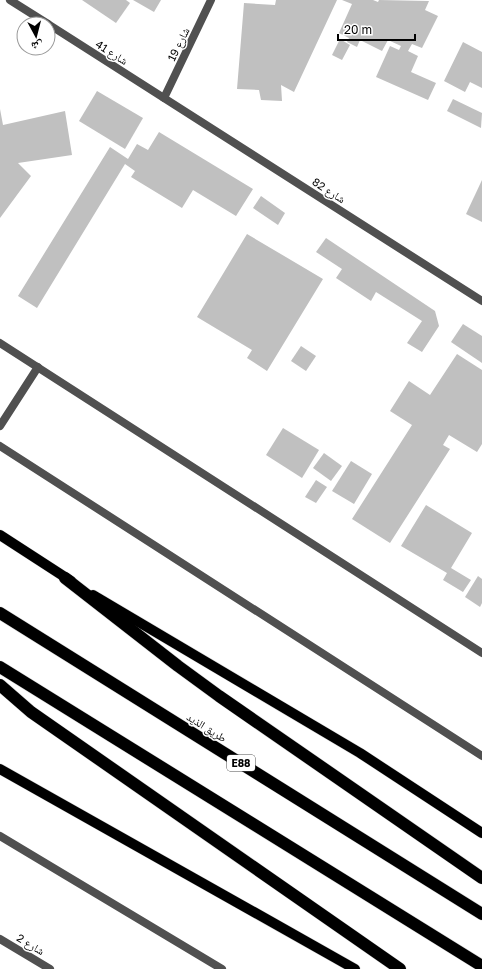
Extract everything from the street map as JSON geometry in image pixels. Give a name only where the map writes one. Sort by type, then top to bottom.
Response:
[{"type":"highway","points":[[66,578],[178,666],[219,696],[482,878]]},
{"type":"highway","name":"طريق الذيد","points":[[0,613],[482,914]]},
{"type":"highway","points":[[0,667],[482,966]]},
{"type":"highway","points":[[0,685],[31,712],[400,969]]},
{"type":"main road","points":[[0,535],[66,578],[360,753],[482,833]]},
{"type":"main road","points":[[0,769],[355,969]]},
{"type":"street","name":"شارع 41","points":[[10,0],[35,16]]},
{"type":"street","name":"شارع 19","points":[[164,98],[211,0]]},
{"type":"street","name":"شارع 41","points":[[56,29],[164,98]]},
{"type":"street","name":"شارع 82","points":[[164,98],[482,301]]},
{"type":"street","points":[[0,343],[482,653]]},
{"type":"street","points":[[0,426],[38,367]]},
{"type":"street","points":[[0,446],[482,756]]},
{"type":"street","points":[[0,836],[222,969]]},
{"type":"street","name":"شارع 2","points":[[0,938],[50,969]]},
{"type":"building","points":[[82,0],[126,0],[130,3],[116,23]]},
{"type":"building","points":[[133,0],[161,0],[154,12]]},
{"type":"building","points":[[276,0],[337,0],[294,92],[281,85],[282,101],[261,100],[259,90],[237,89],[244,3],[275,5]]},
{"type":"building","points":[[342,0],[373,0],[378,2],[379,0],[429,1],[425,10],[438,16],[422,48],[412,44],[408,51],[418,56],[411,72],[436,83],[428,100],[376,77],[390,46],[399,50],[401,46],[388,40],[382,51],[360,40],[357,47],[347,42],[349,38],[339,33],[352,4]]},
{"type":"building","points":[[340,39],[350,45],[342,60],[332,55]]},
{"type":"building","points":[[463,42],[482,52],[482,88],[470,82],[465,92],[444,81]]},
{"type":"building","points":[[97,91],[143,118],[125,149],[79,121]]},
{"type":"building","points":[[453,99],[482,113],[481,128],[447,111]]},
{"type":"building","points":[[0,109],[3,125],[65,111],[72,155],[18,163],[31,176],[0,218]]},
{"type":"building","points":[[159,132],[253,189],[236,216],[193,190],[182,208],[131,177],[135,171],[125,164],[37,308],[18,296],[110,147],[128,159],[137,144],[148,150]]},
{"type":"building","points":[[482,180],[482,222],[466,214]]},
{"type":"building","points":[[261,196],[285,213],[278,225],[253,208]]},
{"type":"building","points":[[247,234],[323,279],[267,371],[247,358],[252,350],[197,317]]},
{"type":"building","points":[[326,238],[435,311],[439,326],[422,352],[407,343],[422,321],[376,292],[371,301],[336,278],[342,269],[316,252]]},
{"type":"building","points":[[463,324],[482,336],[482,363],[451,342]]},
{"type":"building","points":[[301,346],[316,356],[306,371],[291,361]]},
{"type":"building","points":[[457,354],[482,370],[482,444],[477,452],[449,435],[443,445],[450,449],[390,543],[352,519],[412,425],[390,411],[409,381],[430,395]]},
{"type":"building","points":[[283,428],[319,450],[302,478],[266,455]]},
{"type":"building","points":[[324,453],[342,466],[331,481],[313,468]]},
{"type":"building","points":[[351,461],[372,474],[354,504],[332,491]]},
{"type":"building","points":[[316,480],[327,487],[316,503],[305,497]]},
{"type":"building","points":[[426,505],[472,533],[451,568],[471,580],[463,592],[443,580],[447,573],[401,546]]},
{"type":"building","points":[[478,576],[482,579],[482,603],[480,607],[465,597]]}]
